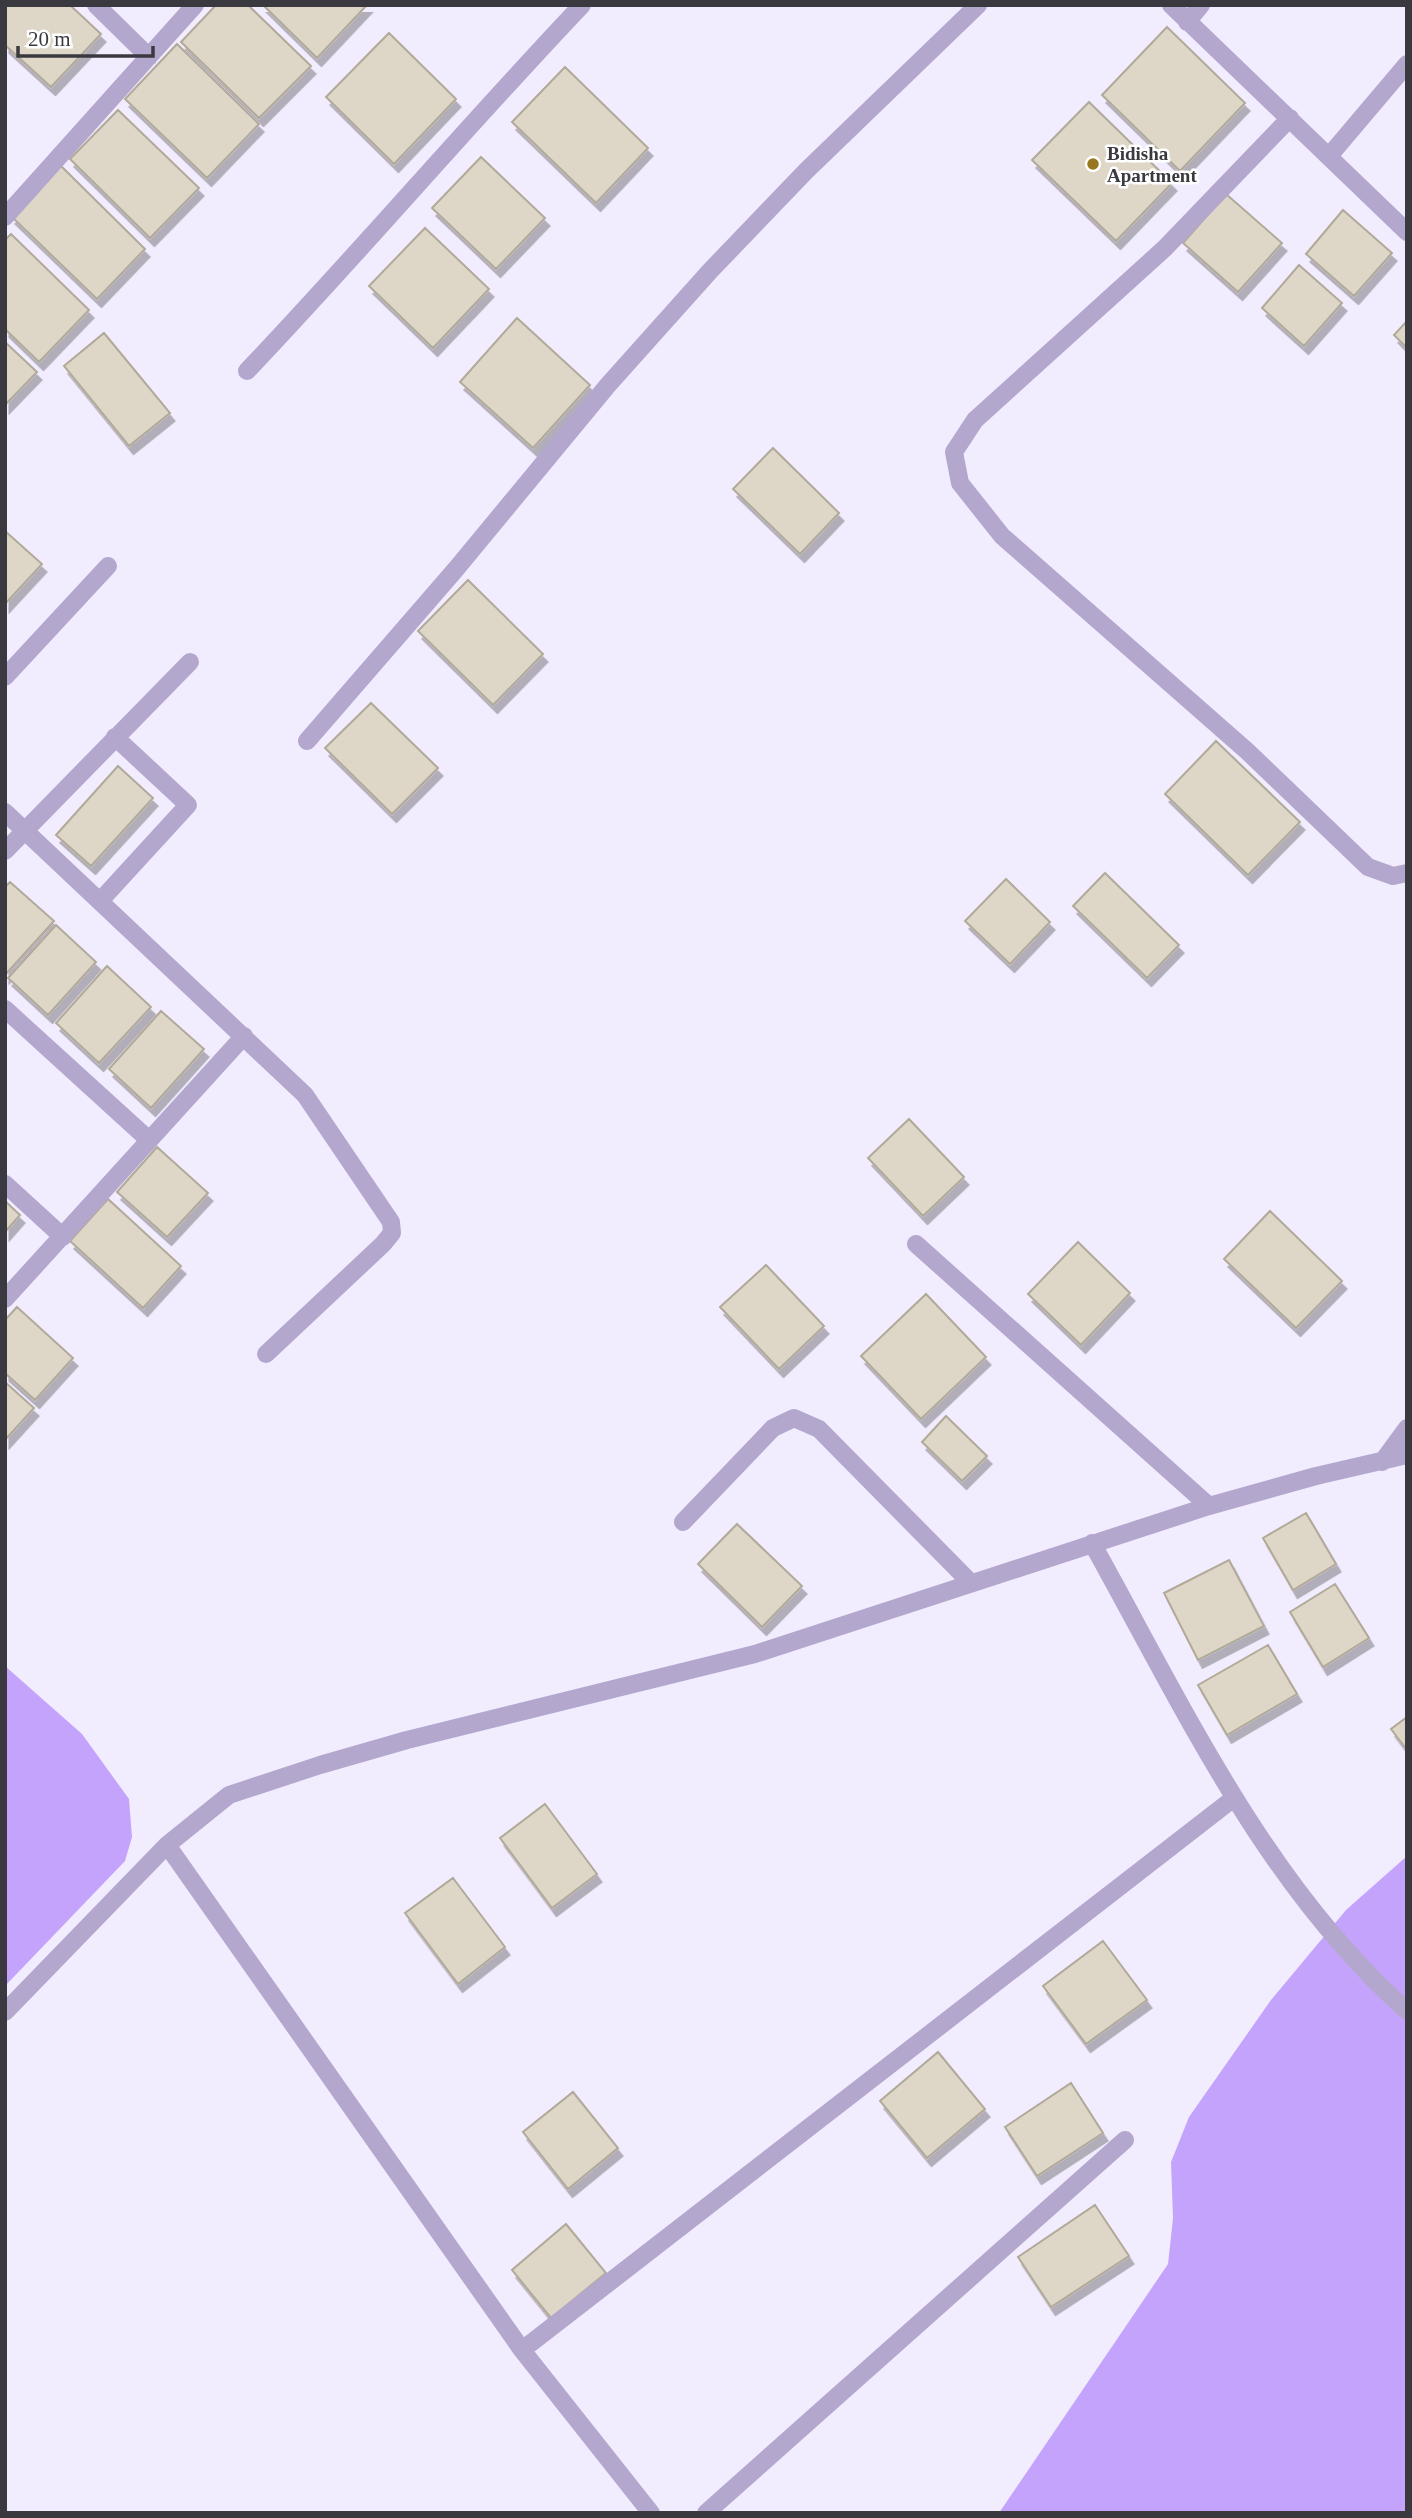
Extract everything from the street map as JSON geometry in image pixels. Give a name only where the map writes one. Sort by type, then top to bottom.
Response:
[{"type":"street","points":[[96,5],[149,57]]},
{"type":"street","points":[[5,217],[195,5]]},
{"type":"street","points":[[247,371],[362,250],[486,106],[582,5]]},
{"type":"street","points":[[307,741],[456,569],[608,385],[710,271],[807,170],[978,5]]},
{"type":"street","points":[[1171,5],[1330,155],[1407,232]]},
{"type":"street","points":[[1187,22],[1200,5]]},
{"type":"street","points":[[1330,155],[1407,64]]},
{"type":"street","points":[[1290,118],[1165,248],[975,420],[954,452],[960,483],[1002,536],[1247,751],[1368,867],[1393,876],[1407,873]]},
{"type":"street","points":[[5,677],[108,566]]},
{"type":"street","points":[[5,851],[190,662]]},
{"type":"street","points":[[100,901],[188,805],[115,737]]},
{"type":"street","points":[[5,812],[305,1095],[391,1222],[392,1233],[383,1244],[266,1354]]},
{"type":"street","points":[[5,1009],[149,1140]]},
{"type":"street","points":[[5,1299],[244,1036]]},
{"type":"street","points":[[5,1185],[63,1237]]},
{"type":"street","points":[[916,1244],[1209,1506]]},
{"type":"street","points":[[683,1522],[773,1428],[794,1418],[819,1429],[971,1583]]},
{"type":"street","points":[[1382,1462],[1407,1427]]},
{"type":"street","points":[[5,2012],[167,1845],[229,1795],[320,1765],[755,1654],[1209,1506],[1316,1476],[1407,1455]]},
{"type":"street","points":[[1092,1543],[1234,1798],[1338,1943],[1407,2011]]},
{"type":"street","points":[[522,2350],[1234,1798]]},
{"type":"street","points":[[167,1845],[522,2350],[651,2513]]},
{"type":"street","points":[[706,2513],[1125,2140]]},
{"type":"shaded area","points":[[5,1666],[82,1734],[129,1799],[132,1837],[125,1861],[5,1986]]},
{"type":"shaded area","points":[[1407,1856],[1407,2513],[999,2513],[1168,2264],[1173,2218],[1171,2162],[1189,2117],[1271,2000],[1346,1910]]},
{"type":"building","points":[[5,5],[70,5],[101,34],[51,87],[5,45]]},
{"type":"building","points":[[216,5],[248,5],[311,66],[259,118],[181,42]]},
{"type":"building","points":[[263,5],[367,5],[317,58]]},
{"type":"building","points":[[1167,27],[1245,103],[1180,171],[1102,95]]},
{"type":"building","points":[[389,33],[456,99],[394,164],[326,97]]},
{"type":"building","points":[[177,44],[259,124],[207,178],[125,99]]},
{"type":"building","points":[[565,67],[648,148],[596,203],[512,122]]},
{"type":"building","points":[[1089,102],[1172,183],[1116,241],[1032,160]]},
{"type":"building","points":[[118,110],[199,188],[150,238],[70,159]]},
{"type":"building","points":[[481,157],[545,218],[496,269],[432,208]]},
{"type":"building","points":[[60,165],[145,249],[97,299],[11,216]]},
{"type":"building","points":[[1226,194],[1282,243],[1238,292],[1183,243]]},
{"type":"building","points":[[1343,210],[1392,253],[1354,296],[1306,254]]},
{"type":"building","points":[[425,228],[489,289],[433,348],[369,286]]},
{"type":"building","points":[[11,234],[89,310],[39,362],[5,329],[5,240]]},
{"type":"building","points":[[1299,265],[1342,303],[1304,346],[1262,308]]},
{"type":"building","points":[[517,318],[590,385],[533,448],[460,382]]},
{"type":"building","points":[[1407,321],[1407,348],[1394,335]]},
{"type":"building","points":[[104,333],[170,413],[129,446],[64,366]]},
{"type":"building","points":[[5,342],[37,372],[5,405]]},
{"type":"building","points":[[773,448],[839,513],[800,554],[733,489]]},
{"type":"building","points":[[5,531],[42,564],[5,604]]},
{"type":"building","points":[[468,580],[543,654],[493,705],[418,631]]},
{"type":"building","points":[[371,703],[438,768],[392,814],[325,748]]},
{"type":"building","points":[[1216,741],[1300,822],[1248,875],[1165,794]]},
{"type":"building","points":[[118,766],[153,798],[91,866],[56,835]]},
{"type":"building","points":[[1105,873],[1179,945],[1147,978],[1073,906]]},
{"type":"building","points":[[1006,879],[1050,922],[1010,964],[965,921]]},
{"type":"building","points":[[10,882],[54,921],[5,975],[5,887]]},
{"type":"building","points":[[56,925],[96,962],[48,1015],[8,978]]},
{"type":"building","points":[[107,966],[151,1007],[99,1063],[56,1023]]},
{"type":"building","points":[[161,1011],[204,1049],[151,1108],[109,1069]]},
{"type":"building","points":[[909,1119],[964,1177],[923,1216],[868,1158]]},
{"type":"building","points":[[157,1147],[208,1193],[167,1237],[117,1192]]},
{"type":"building","points":[[108,1199],[181,1266],[143,1308],[70,1241]]},
{"type":"building","points":[[5,1201],[20,1215],[5,1232]]},
{"type":"building","points":[[1270,1211],[1342,1281],[1296,1328],[1224,1259]]},
{"type":"building","points":[[1078,1242],[1130,1293],[1081,1345],[1028,1294]]},
{"type":"building","points":[[766,1265],[824,1326],[779,1369],[720,1307]]},
{"type":"building","points":[[926,1294],[986,1357],[921,1419],[861,1356]]},
{"type":"building","points":[[17,1307],[73,1358],[35,1400],[5,1373],[5,1320]]},
{"type":"building","points":[[5,1382],[34,1408],[5,1440]]},
{"type":"building","points":[[946,1416],[987,1456],[962,1481],[922,1442]]},
{"type":"building","points":[[1306,1513],[1336,1564],[1293,1590],[1263,1538]]},
{"type":"building","points":[[737,1524],[802,1586],[762,1627],[698,1564]]},
{"type":"building","points":[[1229,1560],[1264,1626],[1198,1660],[1164,1593]]},
{"type":"building","points":[[1335,1584],[1369,1638],[1323,1667],[1290,1612]]},
{"type":"building","points":[[1268,1645],[1297,1694],[1227,1735],[1198,1685]]},
{"type":"building","points":[[1407,1717],[1407,1750],[1391,1729]]},
{"type":"building","points":[[545,1804],[597,1874],[552,1908],[500,1838]]},
{"type":"building","points":[[453,1878],[505,1947],[458,1984],[405,1913]]},
{"type":"building","points":[[1103,1941],[1147,2000],[1086,2044],[1043,1986]]},
{"type":"building","points":[[938,2052],[985,2109],[927,2158],[880,2101]]},
{"type":"building","points":[[1071,2083],[1103,2133],[1037,2176],[1005,2127]]},
{"type":"building","points":[[573,2092],[618,2148],[568,2189],[523,2132]]},
{"type":"building","points":[[1095,2205],[1129,2256],[1051,2307],[1018,2257]]},
{"type":"building","points":[[566,2224],[606,2273],[551,2318],[512,2270]]},
{"type":"place","name":"Bidisha Apartment","points":[[1093,164]]}]
